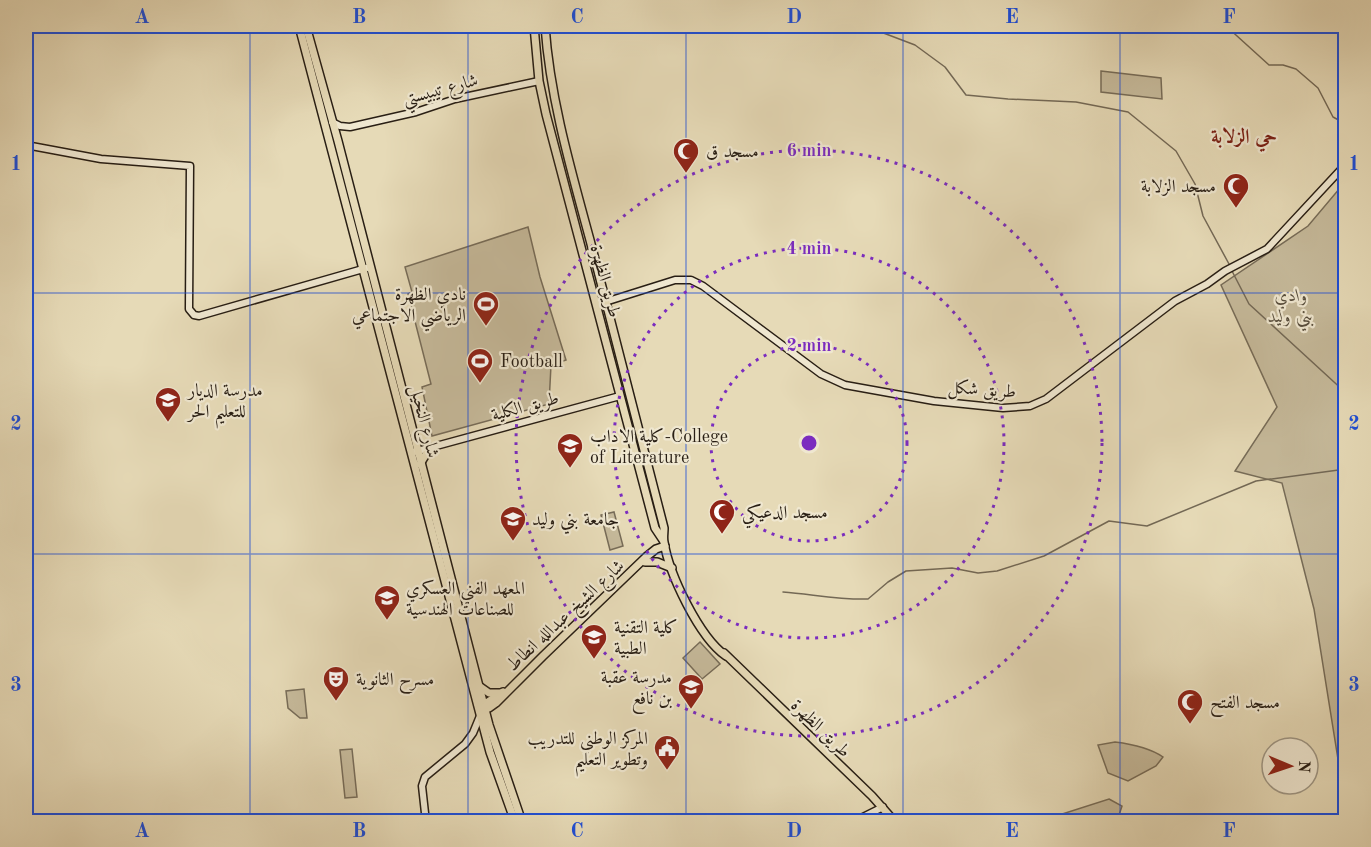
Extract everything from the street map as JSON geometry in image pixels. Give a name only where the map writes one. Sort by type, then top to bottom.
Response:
[{"type":"main road","name":"شارع النخيل","points":[[299,26],[338,141],[366,268],[479,686],[481,707]]},
{"type":"main road","name":"شارع النخيل","points":[[306,26],[321,96],[481,707],[522,822]]},
{"type":"main road","name":"طريق الظهرة","points":[[534,26],[539,81],[657,534],[664,543]]},
{"type":"main road","name":"طريق الظهرة","points":[[545,26],[553,92],[604,302],[664,528],[664,543],[672,568],[689,606],[726,656],[883,807],[895,822]]},
{"type":"main road","name":"شارع تيبيستي","points":[[350,127],[416,112],[455,99],[539,81]]},
{"type":"main road","points":[[332,121],[340,126],[350,127]]},
{"type":"main road","points":[[338,141],[342,133],[350,127]]},
{"type":"main road","points":[[26,145],[101,159],[190,166],[189,309],[194,315],[199,316],[366,268]]},
{"type":"main road","name":"طريق شكل","points":[[604,302],[669,281],[691,280],[704,286],[813,369],[838,383],[934,401],[1018,408],[1046,399],[1175,302],[1225,271],[1267,249],[1346,164]]},
{"type":"main road","name":"طريق الكلية","points":[[415,453],[620,396]]},
{"type":"main road","points":[[414,441],[428,449],[420,464]]},
{"type":"main road","points":[[651,553],[657,534]]},
{"type":"main road","name":"شارع الشيخ عبدالله انطاط","points":[[642,564],[664,543]]},
{"type":"main road","name":"شارع الشيخ عبدالله انطاط","points":[[481,707],[494,705],[664,543]]},
{"type":"main road","points":[[642,564],[657,562],[672,568]]},
{"type":"main road","points":[[479,686],[489,693],[502,693]]},
{"type":"main road","name":"شارع الشيخ عبدالله انطاط","points":[[426,822],[422,786],[425,777],[460,749],[473,733],[481,707],[512,686]]},
{"type":"main road","points":[[489,725],[489,714],[494,705]]},
{"type":"main road","points":[[480,716],[497,774],[515,822]]},
{"type":"main road","points":[[853,822],[883,807]]},
{"type":"green space","points":[[1101,71],[1161,78],[1162,99],[1101,92]]},
{"type":"green space","name":"وادي بني وليد","points":[[1345,182],[1345,803],[1314,609],[1282,483],[1235,471],[1277,407],[1221,285],[1308,226]]},
{"type":"green space","name":"نادي الظهرة الرياضي الاجتماعي","points":[[528,227],[540,277],[566,360],[551,365],[549,404],[432,436],[422,387],[431,384],[408,294],[412,292],[405,267]]},
{"type":"green space","points":[[614,512],[623,546],[610,550],[601,515]]},
{"type":"green space","points":[[700,642],[720,664],[702,679],[683,658]]},
{"type":"green space","points":[[304,689],[307,718],[300,718],[288,708],[286,691]]},
{"type":"green space","points":[[1115,742],[1140,747],[1163,757],[1156,766],[1128,781],[1108,773],[1098,745]]},
{"type":"green space","points":[[352,749],[357,797],[345,798],[340,750]]},
{"type":"green space","points":[[1109,799],[1122,806],[1117,821],[1058,821],[1056,816]]},
{"type":"waterway","points":[[865,26],[915,45],[945,67],[966,95],[1076,102],[1128,112],[1176,151],[1195,184],[1203,216],[1229,264]]},
{"type":"waterway","points":[[1226,26],[1269,65],[1283,65],[1296,69],[1318,88],[1333,117],[1346,124]]},
{"type":"waterway","points":[[1232,271],[1249,304],[1346,393]]},
{"type":"waterway","points":[[783,592],[868,599],[888,582],[906,571],[952,568],[978,573],[997,571],[1044,556],[1109,521],[1147,526],[1256,481],[1346,469]]},
{"type":"place","name":"مسجد ق","points":[[686,174]]},
{"type":"place","name":"مسجد الزلابة","points":[[1236,209]]},
{"type":"place","name":"نادي الظهرة الرياضي الاجتماعي","points":[[486,327]]},
{"type":"place","name":"Football","points":[[480,384]]},
{"type":"place","name":"مدرسة الديار للتعليم الحر","points":[[168,423]]},
{"type":"place","name":"كلية الاداب-College of Literature","points":[[570,469]]},
{"type":"place","name":"مسجد الدعيكي","points":[[722,535]]},
{"type":"place","name":"جامعة بني وليد","points":[[513,542]]},
{"type":"place","name":"المعهد الفني العسكري للصناعات الهندسية","points":[[387,621]]},
{"type":"place","name":"كلية التقنية الطبية","points":[[594,660]]},
{"type":"place","name":"مسرح الثانوية","points":[[336,702]]},
{"type":"place","name":"مدرسة عقبة بن نافع","points":[[691,710]]},
{"type":"place","name":"مسجد الفتح","points":[[1190,725]]},
{"type":"place","name":"المركز الوطني للتدريب وتطوير التعليم","points":[[667,771]]},
{"type":"district","name":"حي الزلابة","points":[[1244,136]]}]
